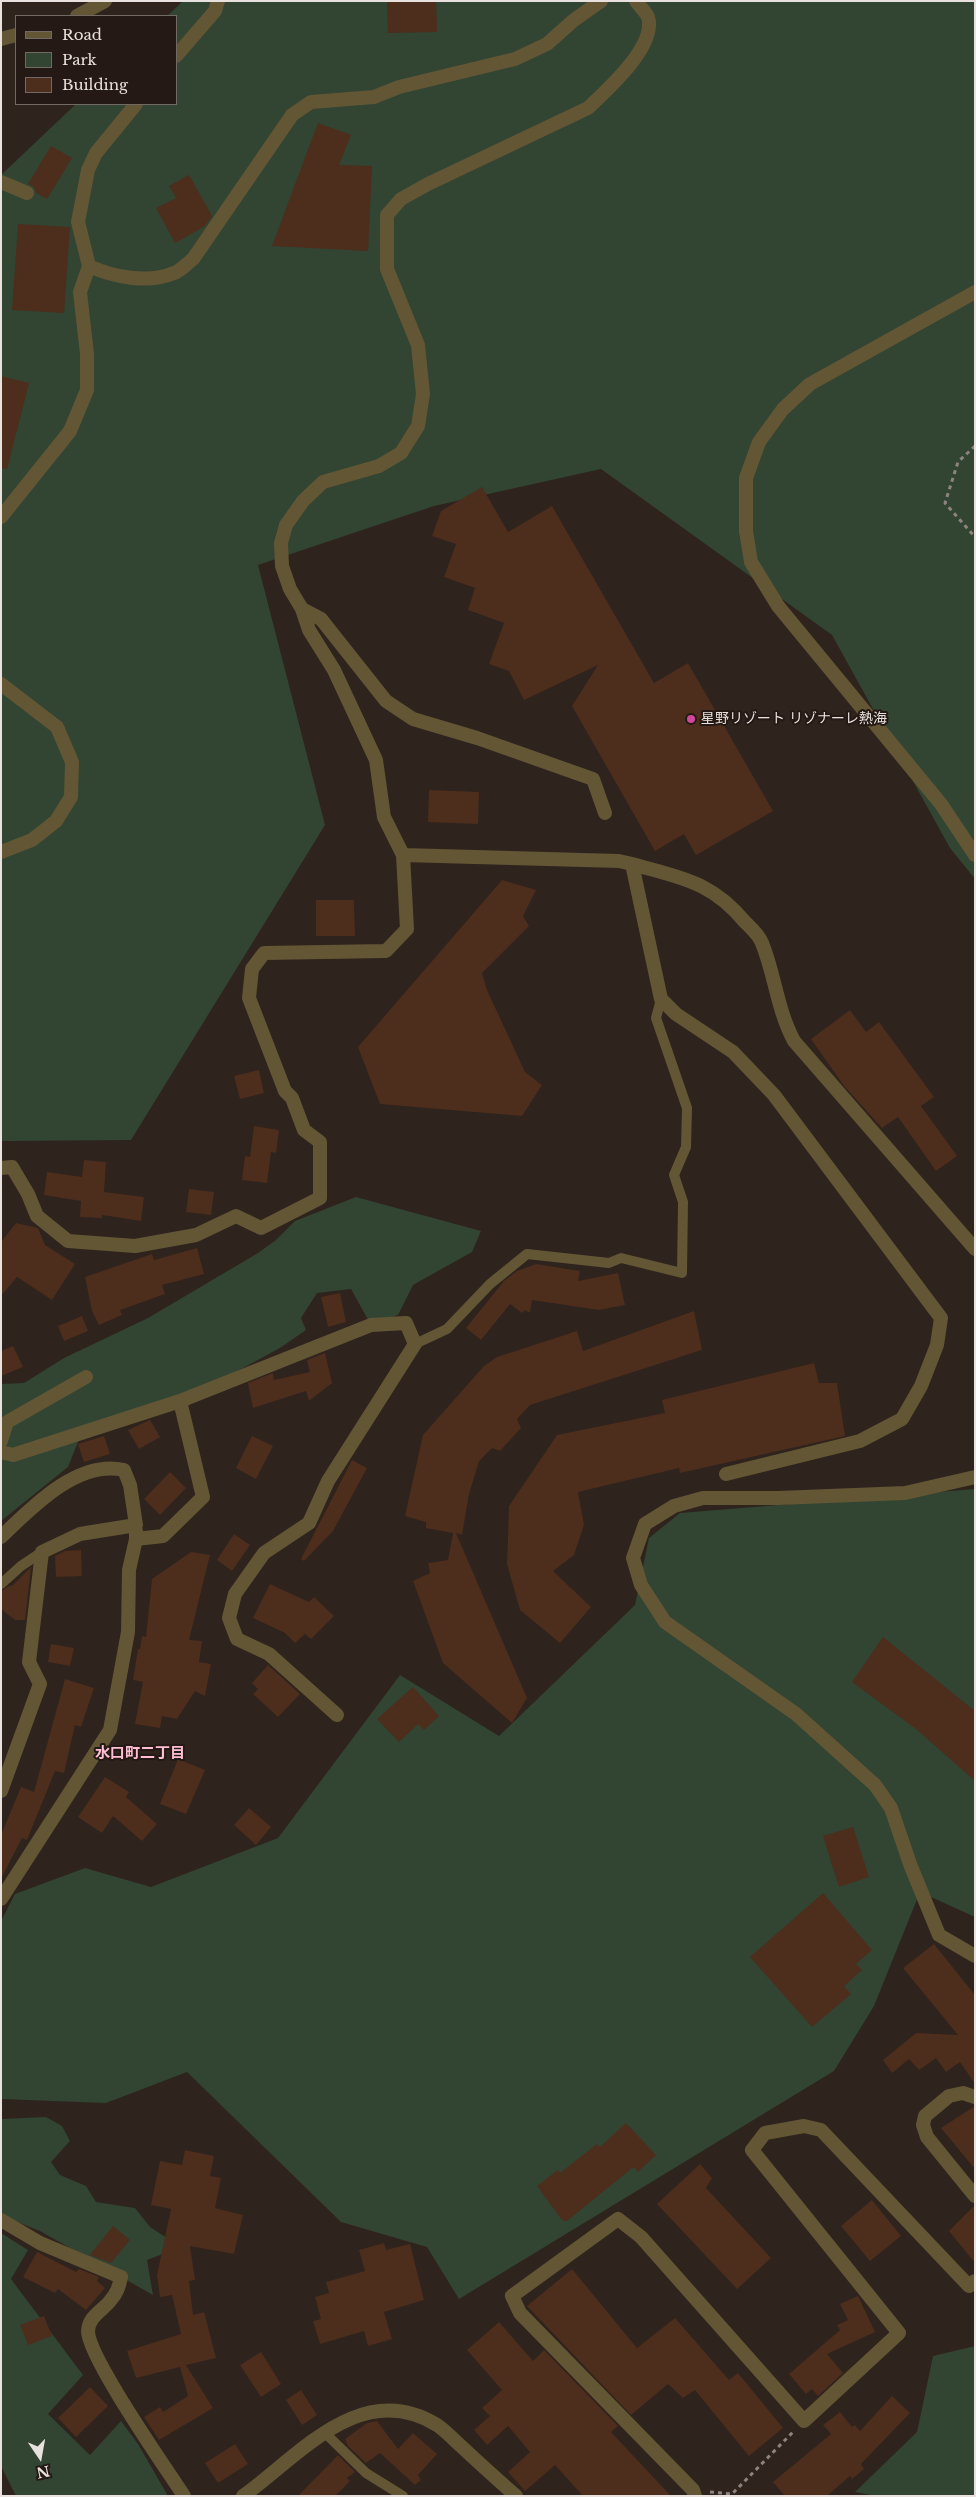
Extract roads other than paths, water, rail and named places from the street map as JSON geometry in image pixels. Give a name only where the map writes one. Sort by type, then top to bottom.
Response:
[{"type":"street","points":[[78,15],[105,1]]},
{"type":"street","points":[[178,54],[214,11],[218,1]]},
{"type":"street","points":[[89,266],[108,275],[151,278],[175,273],[193,259],[292,115],[311,102],[374,97],[398,87],[515,60],[547,44],[574,20],[600,1]]},
{"type":"street","points":[[1,1168],[12,1167],[28,1194],[37,1216],[68,1241],[110,1246],[136,1246],[196,1236],[236,1216],[261,1228],[320,1198],[320,1142],[304,1130],[292,1098],[285,1091],[278,1074],[249,998],[252,969],[264,953],[386,951],[407,929],[403,855],[384,817],[376,760],[334,670],[309,630],[302,610],[290,589],[282,566],[281,542],[286,525],[303,501],[323,482],[379,466],[401,452],[418,426],[424,394],[418,345],[387,269],[387,215],[401,199],[428,184],[588,108],[609,89],[644,46],[648,31],[648,16],[636,1]]},
{"type":"street","points":[[1,39],[15,35]]},
{"type":"street","points":[[1,517],[70,431],[86,390],[87,354],[80,292],[89,266],[78,222],[88,170],[96,153],[135,105]]},
{"type":"street","points":[[1,182],[27,193]]},
{"type":"street","points":[[975,292],[810,384],[783,409],[760,442],[746,478],[746,531],[751,562],[778,606],[941,804],[975,855]]},
{"type":"street","points":[[302,610],[321,619],[386,701],[413,719],[477,738],[593,779],[605,813]]},
{"type":"street","points":[[1,684],[57,726],[72,762],[71,797],[56,821],[32,840],[1,852]]},
{"type":"street","points":[[403,855],[619,861],[704,886],[720,895],[762,941],[783,1020],[794,1041],[975,1249]]},
{"type":"street","points":[[632,864],[661,999],[676,1014],[733,1052],[774,1095],[941,1318],[937,1345],[921,1386],[902,1419],[860,1441],[726,1474]]},
{"type":"street","points":[[1,1452],[13,1455],[180,1401],[371,1325],[406,1324],[414,1344],[328,1481],[310,1523],[264,1552],[236,1594],[229,1618],[237,1639],[269,1654],[337,1715]]},
{"type":"street","points":[[1,1441],[8,1422],[86,1377]]},
{"type":"street","points":[[1,1791],[40,1684],[29,1662],[42,1552],[80,1534],[136,1532],[163,1536],[203,1497],[180,1401]]},
{"type":"street","points":[[1,1537],[51,1492],[87,1471],[110,1467],[124,1470],[130,1485],[136,1532],[129,1570],[128,1632],[110,1730],[1,1899]]},
{"type":"street","points":[[975,1477],[905,1493],[778,1498],[703,1498],[674,1506],[645,1524],[633,1558],[641,1585],[666,1622],[796,1714],[875,1786],[891,1808],[913,1873],[939,1935],[975,1956]]},
{"type":"street","points":[[975,2097],[963,2092],[949,2096],[925,2116],[923,2126],[927,2137],[975,2196]]},
{"type":"street","points":[[694,2493],[520,2313],[512,2296],[618,2219],[641,2237],[804,2421],[899,2333],[752,2150],[765,2133],[804,2126],[821,2130],[969,2286],[975,2281]]},
{"type":"street","points":[[1,2220],[40,2242],[121,2277],[118,2290],[109,2303],[92,2318],[88,2330],[91,2344],[106,2374],[184,2496]]},
{"type":"street","points":[[243,2496],[288,2457],[325,2433],[373,2410],[409,2412],[438,2425],[516,2496]]},
{"type":"lane","points":[[414,1344],[447,1329],[490,1284],[526,1254],[609,1263],[621,1258],[682,1273],[683,1202],[674,1175],[686,1147],[687,1108],[656,1018],[661,999]]},
{"type":"lane","points":[[1,1584],[21,1566],[42,1552]]},
{"type":"lane","points":[[325,2433],[366,2472],[403,2496]]},
{"type":"place","name":"星野リゾート リゾナーレ熱海","points":[[691,719]]},
{"type":"district","name":"水口町二丁目","points":[[140,1754]]}]
